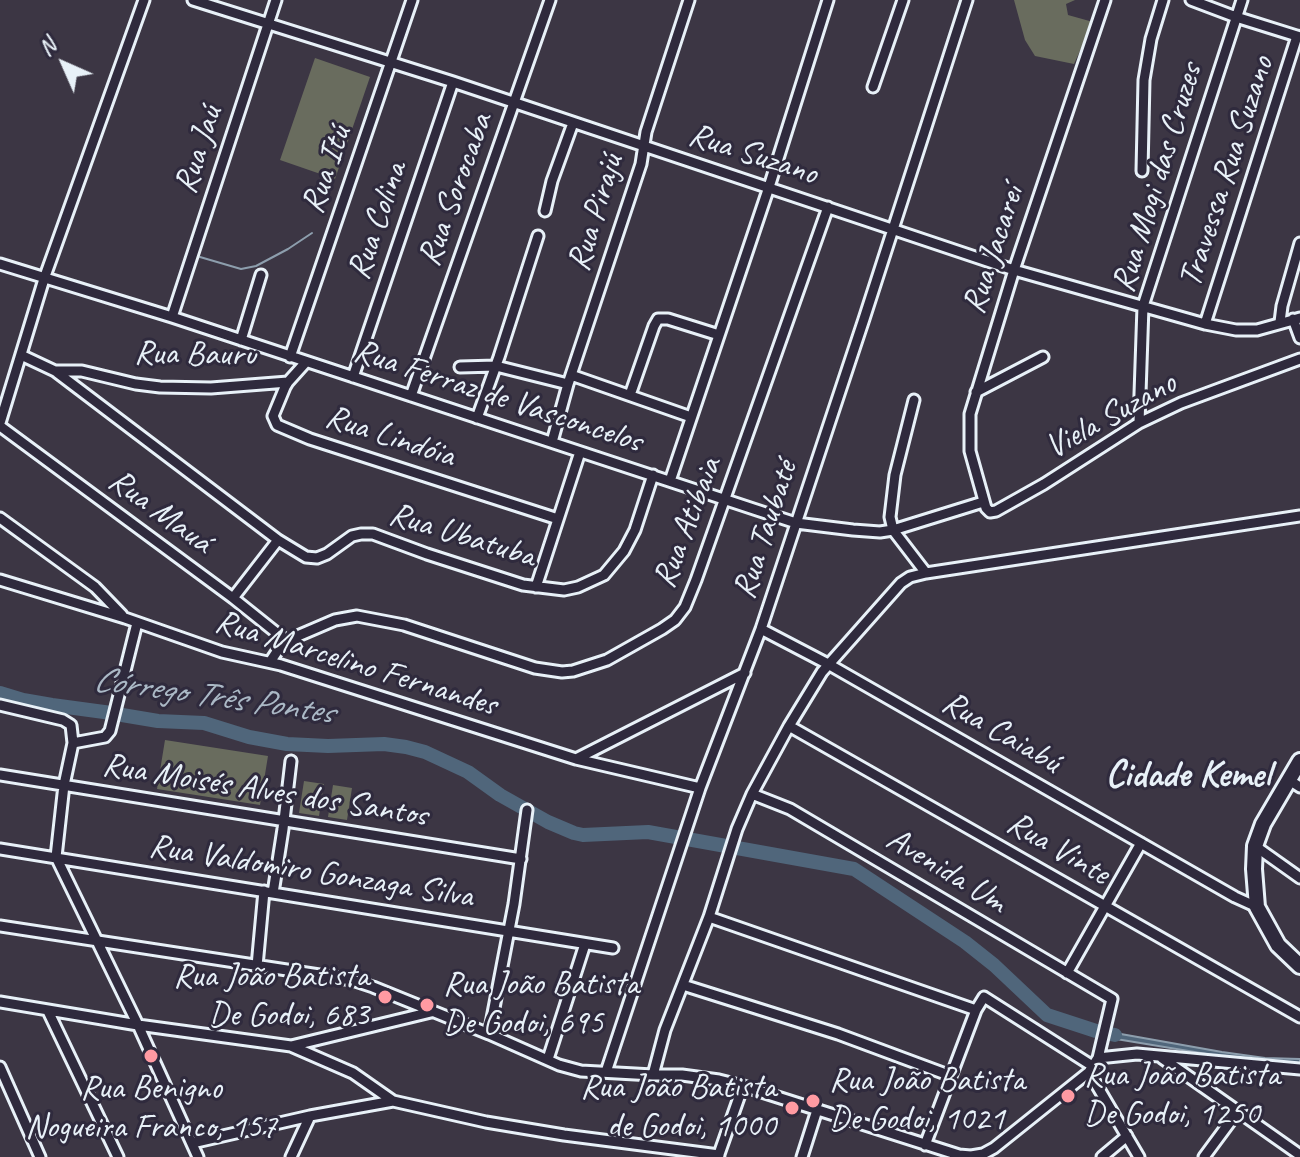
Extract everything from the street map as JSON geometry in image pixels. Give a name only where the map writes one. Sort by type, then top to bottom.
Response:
[{"type":"main road","points":[[1300,761],[1295,783],[1267,816],[1255,846],[1257,907],[1278,945],[1300,966]]},
{"type":"street","points":[[0,425],[44,279],[144,0]]},
{"type":"street","name":"Rua Suzano","points":[[193,0],[453,82],[1014,270],[1205,324],[1247,331],[1297,318]]},
{"type":"street","name":"Rua Jaú","points":[[172,317],[276,0]]},
{"type":"street","name":"Rua Itú","points":[[290,357],[412,0]]},
{"type":"street","name":"Rua Sorocaba","points":[[411,396],[550,0]]},
{"type":"street","name":"Rua Pirajú","points":[[552,442],[569,379],[641,164],[646,132],[689,0]]},
{"type":"street","points":[[670,481],[828,0]]},
{"type":"street","points":[[873,87],[903,0]]},
{"type":"street","name":"Rua Taubaté","points":[[606,1072],[691,813],[761,629],[967,0]]},
{"type":"street","name":"Rua Jacareí","points":[[983,502],[970,451],[970,414],[1014,270],[1105,0]]},
{"type":"street","points":[[1142,171],[1145,70],[1163,0]]},
{"type":"street","points":[[1191,0],[1299,36]]},
{"type":"street","name":"Rua Mogi das Cruzes","points":[[1139,423],[1143,306],[1242,0]]},
{"type":"street","name":"Travessa Rua Suzano","points":[[1205,324],[1299,36]]},
{"type":"street","name":"Rua Colina","points":[[353,377],[453,82]]},
{"type":"street","points":[[545,211],[552,181],[573,123]]},
{"type":"street","name":"Rua Atibaia","points":[[270,662],[288,642],[335,620],[357,616],[404,625],[535,668],[573,671],[607,660],[675,620],[691,594],[828,207]]},
{"type":"street","points":[[477,418],[538,236]]},
{"type":"street","points":[[1280,322],[1300,243]]},
{"type":"street","name":"Rua Ferraz de Vasconcelos","points":[[0,264],[172,317],[796,523],[880,532],[983,502]]},
{"type":"street","points":[[241,340],[261,275]]},
{"type":"street","points":[[1297,318],[1300,338]]},
{"type":"street","points":[[630,395],[658,319],[668,319],[719,335]]},
{"type":"street","name":"Rua Ubatuba","points":[[21,355],[55,371],[278,540],[306,557],[317,558],[327,554],[352,536],[373,534],[523,585],[564,590],[593,582],[604,575],[624,551],[635,530],[653,475]]},
{"type":"street","points":[[976,392],[1043,357]]},
{"type":"street","name":"Viela Suzano","points":[[983,502],[992,513],[1044,484],[1139,423],[1181,403],[1300,359]]},
{"type":"street","name":"Rua Lindóia","points":[[306,362],[288,382],[273,416],[277,425],[310,439],[558,519]]},
{"type":"street","points":[[460,367],[496,366],[569,379],[630,395],[691,417]]},
{"type":"street","name":"Rua Bauru","points":[[55,371],[82,371],[160,387],[211,388],[288,382]]},
{"type":"street","points":[[914,400],[895,475],[890,517],[893,530],[926,573]]},
{"type":"street","name":"Rua Mauá","points":[[0,425],[288,642]]},
{"type":"street","points":[[536,587],[580,452]]},
{"type":"street","points":[[653,1075],[665,1030],[752,794],[828,664],[901,583],[926,573],[1300,516]]},
{"type":"street","points":[[0,518],[95,587],[125,618]]},
{"type":"street","points":[[233,598],[278,540]]},
{"type":"street","name":"Rua Marcelino Fernandes","points":[[0,580],[125,618],[222,652],[270,662],[576,759],[700,788]]},
{"type":"street","points":[[73,743],[105,737],[110,731],[137,623]]},
{"type":"street","name":"Rua Caiabú","points":[[761,629],[1257,907]]},
{"type":"street","points":[[576,759],[745,673]]},
{"type":"street","points":[[0,705],[68,722],[72,729],[73,743],[64,785],[56,857],[198,1157]]},
{"type":"street","name":"Rua Vinte","points":[[789,726],[1300,1017]]},
{"type":"street","points":[[257,966],[268,892],[285,821],[291,761]]},
{"type":"street","name":"Rua Moisés Alves dos Santos","points":[[0,775],[521,859]]},
{"type":"street","name":"Avenida Um","points":[[752,794],[790,809],[1112,999],[1094,1066]]},
{"type":"street","points":[[489,1034],[509,932],[527,810]]},
{"type":"street","points":[[1067,973],[1141,843]]},
{"type":"street","points":[[1255,846],[1300,878]]},
{"type":"street","name":"Rua Valdomiro Gonzaga Silva","points":[[0,849],[613,948]]},
{"type":"street","points":[[709,917],[976,1010]]},
{"type":"street","points":[[0,926],[352,980],[581,1071],[700,1077],[743,1086],[959,1155],[983,1154],[994,1148],[1094,1066],[1137,1054],[1300,1069]]},
{"type":"street","points":[[548,1059],[585,944]]},
{"type":"street","points":[[683,985],[838,1034],[951,1076]]},
{"type":"street","points":[[925,1145],[976,1010],[984,997],[1094,1066],[1139,1157]]},
{"type":"street","points":[[0,1002],[291,1046],[353,1073],[393,1101]]},
{"type":"street","points":[[48,1011],[118,1157]]},
{"type":"street","points":[[291,1046],[431,1012]]},
{"type":"street","points":[[1160,1056],[1300,1155]]},
{"type":"street","points":[[0,1067],[40,1157]]},
{"type":"street","points":[[192,1143],[393,1101],[486,1122],[718,1156],[743,1086]]},
{"type":"street","points":[[0,1105],[13,1099]]},
{"type":"street","points":[[802,1157],[817,1110]]},
{"type":"street","points":[[1204,1157],[1238,1111]]},
{"type":"street","points":[[291,1157],[310,1116]]},
{"type":"street","points":[[1102,1157],[1127,1136]]},
{"type":"green space","points":[[1014,0],[1075,0],[1066,4],[1068,15],[1093,22],[1074,64],[1035,56],[1025,40]]},
{"type":"green space","points":[[315,58],[370,77],[335,179],[280,160]]},
{"type":"green space","points":[[165,740],[268,756],[260,805],[157,789]]},
{"type":"green space","points":[[304,781],[324,784],[319,816],[299,813]]},
{"type":"green space","points":[[333,785],[352,788],[347,820],[328,817]]},
{"type":"water","points":[[1104,1031],[1222,1052],[1300,1059],[1300,1063],[1237,1059],[1104,1037]]},
{"type":"waterway","points":[[200,257],[241,269],[256,266],[312,233]]},
{"type":"waterway","name":"Córrego Três Pontes","points":[[0,693],[23,700],[158,721],[204,723],[249,737],[287,744],[384,744],[406,747],[425,752],[468,772],[500,795],[574,833],[648,832],[854,869],[965,942],[1047,1015],[1115,1035]]},
{"type":"place","name":"Rua João Batista De Godoi, 683","points":[[385,997]]},
{"type":"place","name":"Rua João Batista De Godoi, 695","points":[[427,1005]]},
{"type":"place","name":"Rua Benigno Nogueira Franco, 157","points":[[151,1056]]},
{"type":"place","name":"Rua João Batista De Godoi, 1250","points":[[1068,1096]]},
{"type":"place","name":"Rua João Batista De Godoi, 1021","points":[[813,1101]]},
{"type":"place","name":"Rua João Batista de Godoi, 1000","points":[[792,1108]]},
{"type":"district","name":"Cidade Kemel","points":[[1188,776]]}]
